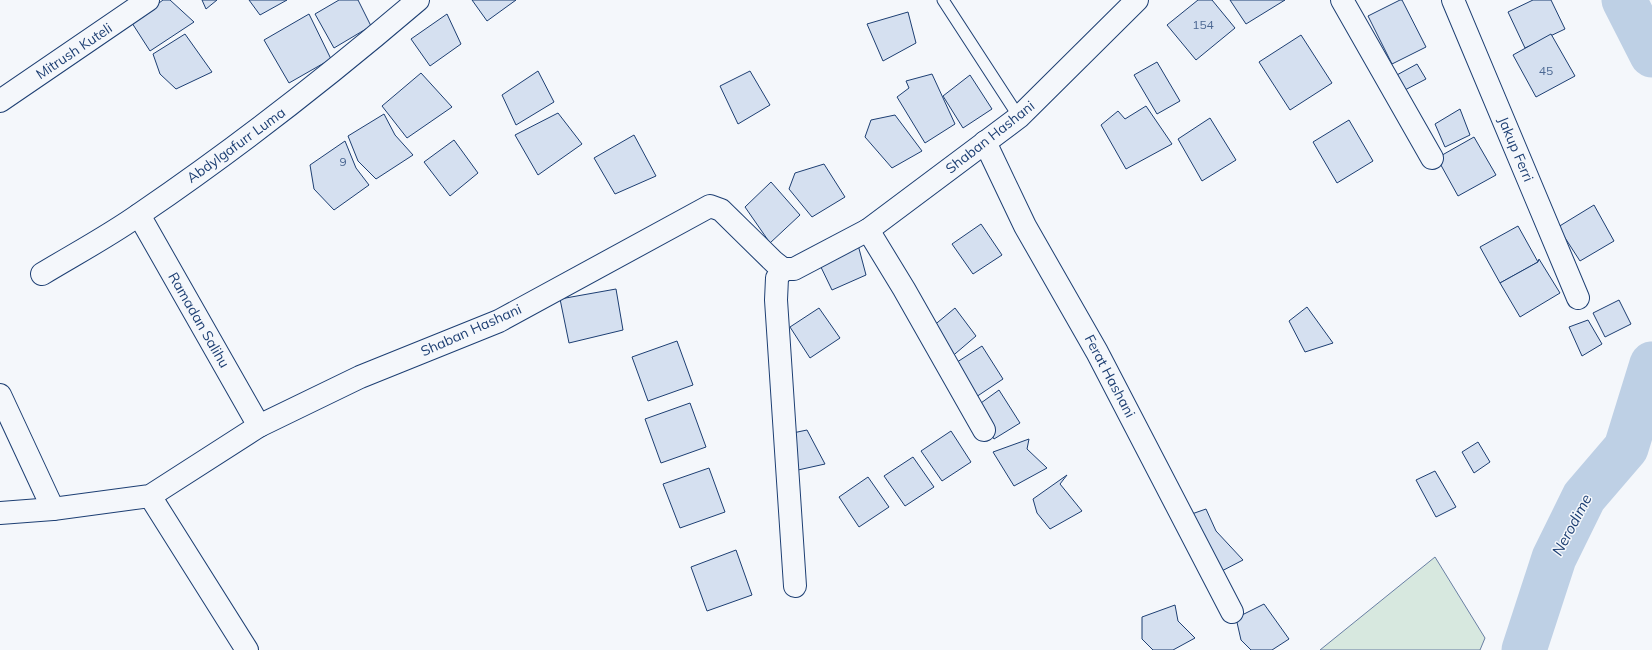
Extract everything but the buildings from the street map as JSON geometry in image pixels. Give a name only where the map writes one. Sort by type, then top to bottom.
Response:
[{"type":"street","name":"Mitrush Kuteli","points":[[0,101],[148,0]]},
{"type":"street","name":"Abdylgafurr Luma","points":[[42,274],[139,215],[222,156],[341,66],[418,0]]},
{"type":"street","name":"Shaban Hashani","points":[[0,513],[53,509],[150,496],[259,426],[360,377],[499,321],[710,206],[721,210],[782,268],[794,269],[868,230],[1019,117],[1137,0]]},
{"type":"street","points":[[1342,0],[1432,158]]},
{"type":"street","name":"Jakup Ferri","points":[[1453,0],[1578,298]]},
{"type":"street","name":"Ferat Hashani","points":[[985,142],[1025,226],[1098,352],[1232,612]]},
{"type":"street","name":"Ramadan Salihu","points":[[139,215],[259,426]]},
{"type":"street","points":[[868,230],[904,289],[984,430]]},
{"type":"street","points":[[782,268],[777,278],[776,300],[795,586]]},
{"type":"street","points":[[0,395],[53,509]]},
{"type":"street","points":[[150,496],[247,650]]},
{"type":"lane","points":[[943,0],[1019,117]]},
{"type":"shaded area","points":[[1435,557],[1485,638],[1480,650],[1320,650]]},
{"type":"waterway","name":"Nerodime","points":[[1624,0],[1652,55]]},
{"type":"waterway","name":"Nerodime","points":[[1524,650],[1554,558],[1584,497],[1626,448],[1652,364]]}]
